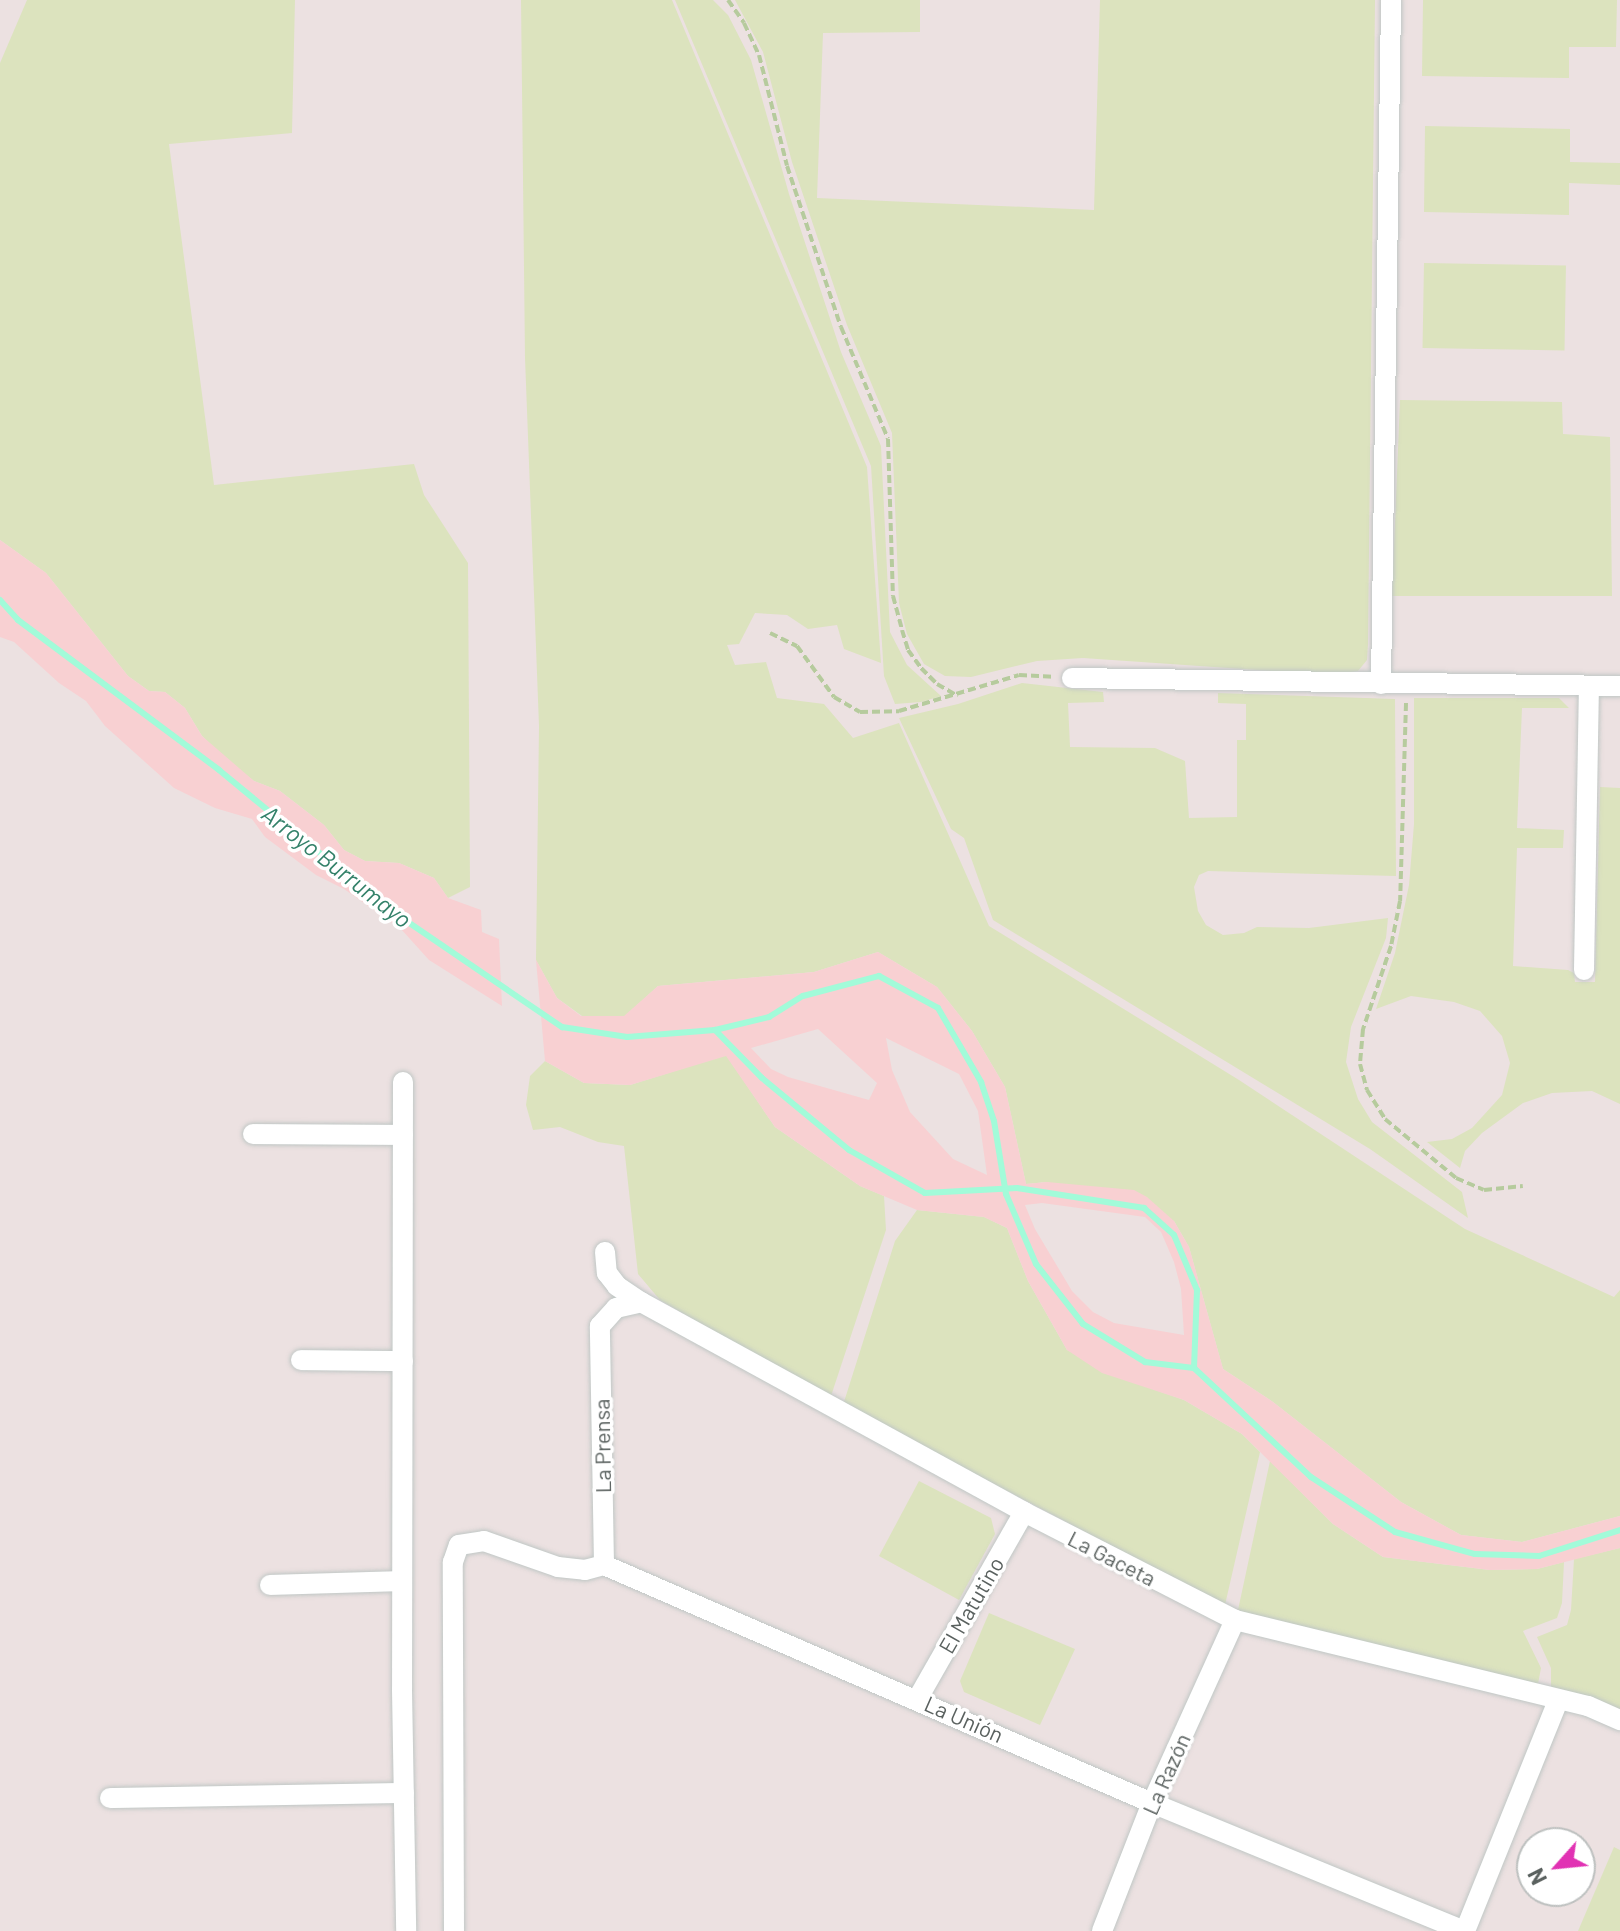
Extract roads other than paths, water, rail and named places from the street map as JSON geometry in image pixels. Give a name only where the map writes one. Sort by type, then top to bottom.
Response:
[{"type":"street","points":[[1381,684],[1391,0]]},
{"type":"street","points":[[1072,678],[1620,686]]},
{"type":"street","points":[[1584,970],[1589,686]]},
{"type":"street","points":[[403,1082],[402,1581],[406,1931]]},
{"type":"street","points":[[253,1134],[403,1135]]},
{"type":"street","name":"La Gaceta","points":[[605,1252],[607,1273],[617,1286],[641,1302],[1024,1512],[1235,1620],[1588,1706],[1620,1720]]},
{"type":"street","name":"La Prensa","points":[[604,1565],[600,1326],[616,1308],[641,1302]]},
{"type":"street","points":[[301,1360],[403,1361]]},
{"type":"street","name":"El Matutino","points":[[918,1698],[1024,1512]]},
{"type":"street","name":"La Unión","points":[[454,1931],[453,1562],[459,1545],[484,1541],[558,1567],[585,1570],[604,1565],[918,1698],[1152,1803],[1464,1931]]},
{"type":"street","points":[[270,1585],[402,1581]]},
{"type":"street","name":"La Razón","points":[[1102,1931],[1152,1803],[1235,1620]]},
{"type":"street","points":[[1464,1931],[1558,1701]]},
{"type":"street","points":[[110,1798],[404,1793]]},
{"type":"waterway","name":"Arroyo Burrumayo","points":[[0,600],[18,620],[219,770],[383,905],[562,1027],[627,1037],[715,1030],[762,1078],[849,1150],[925,1193],[1017,1188],[1144,1208],[1174,1235],[1197,1290],[1194,1368],[1311,1477],[1395,1532],[1475,1554],[1539,1556],[1620,1530]]},
{"type":"waterway","name":"Arroyo Burrumayo","points":[[715,1030],[769,1017],[803,996],[879,976],[938,1008],[981,1082],[994,1121],[1006,1194],[1036,1264],[1083,1324],[1145,1362],[1194,1368]]}]
